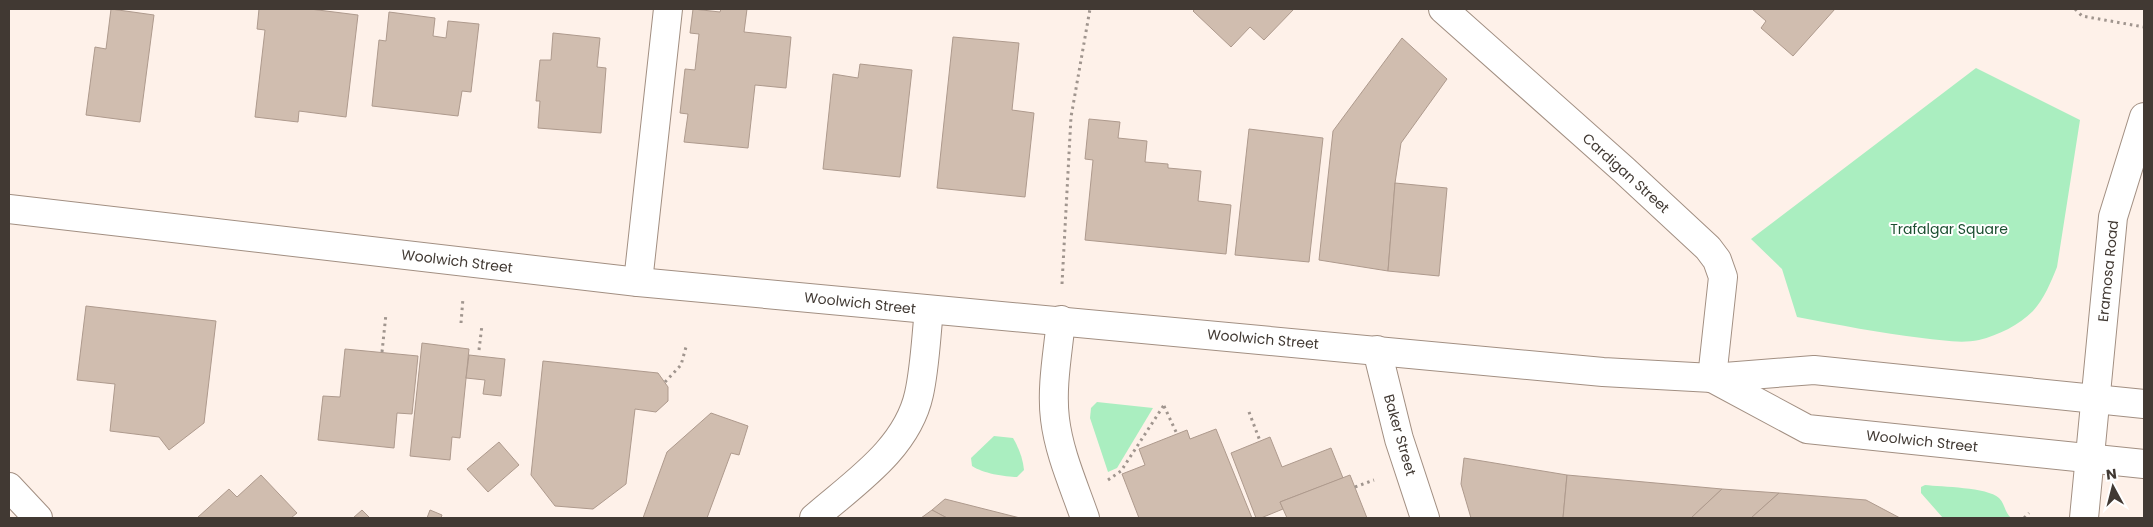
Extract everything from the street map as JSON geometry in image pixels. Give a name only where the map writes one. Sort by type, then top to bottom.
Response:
[{"type":"main road","points":[[638,282],[668,9]]},
{"type":"main road","name":"Cardigan Street","points":[[1443,9],[1644,188],[1708,248],[1717,260],[1723,277],[1712,378]]},
{"type":"main road","name":"Eramosa Road","points":[[2084,518],[2113,217],[2144,117]]},
{"type":"main road","name":"Woolwich Street","points":[[9,209],[638,282],[1603,372],[1712,378],[1814,370],[2144,404]]},
{"type":"main road","points":[[814,518],[895,445],[908,424],[919,395],[929,310]]},
{"type":"main road","points":[[1061,320],[1054,394],[1054,418],[1058,439],[1085,518]]},
{"type":"main road","name":"Baker Street","points":[[1376,350],[1399,439],[1425,518]]},
{"type":"main road","name":"Woolwich Street","points":[[1712,378],[1807,429],[2144,464]]},
{"type":"main road","points":[[9,487],[38,518]]},
{"type":"path","points":[[1061,320],[1071,117],[1090,9]]},
{"type":"path","points":[[2075,9],[2082,16],[2144,27]]},
{"type":"path","points":[[382,352],[386,314]]},
{"type":"path","points":[[479,350],[482,325]]},
{"type":"path","points":[[665,382],[681,365],[686,347]]},
{"type":"path","points":[[1104,483],[1121,471],[1164,405],[1177,434]]},
{"type":"path","points":[[1249,412],[1260,441]]},
{"type":"path","points":[[1355,487],[1374,480]]},
{"type":"path","points":[[2024,518],[2029,513]]},
{"type":"green space","name":"Trafalgar Square","points":[[1976,68],[2080,120],[2057,267],[2041,301],[2033,311],[2008,329],[1986,338],[1965,342],[1891,334],[1797,317],[1782,269],[1751,239]]},
{"type":"green space","points":[[1097,402],[1153,408],[1117,468],[1108,472],[1090,418],[1091,408]]},
{"type":"green space","points":[[994,436],[1013,438],[1022,458],[1024,470],[1017,477],[994,474],[972,466],[971,458]]},
{"type":"green space","points":[[1925,485],[1953,487],[1993,494],[2001,500],[2011,518],[1943,518],[1921,493],[1921,487]]},
{"type":"building","points":[[111,9],[154,15],[140,122],[86,115],[95,47],[106,49]]},
{"type":"building","points":[[259,9],[310,9],[358,15],[346,117],[299,111],[298,122],[255,117],[265,30],[257,29]]},
{"type":"building","points":[[693,9],[720,12],[721,9],[747,9],[744,32],[791,37],[786,88],[755,85],[748,148],[684,142],[688,114],[680,113],[685,69],[695,70],[699,34],[690,33]]},
{"type":"building","points":[[1195,9],[1294,9],[1264,40],[1250,27],[1231,47],[1193,11]]},
{"type":"building","points":[[1752,9],[1835,9],[1793,56],[1761,28],[1766,21]]},
{"type":"building","points":[[389,12],[435,18],[433,36],[446,38],[448,21],[479,24],[471,92],[462,91],[458,116],[372,106],[379,40],[386,41]]},
{"type":"building","points":[[553,33],[600,38],[597,67],[606,68],[601,133],[538,128],[540,101],[536,101],[540,60],[551,60]]},
{"type":"building","points":[[953,37],[1019,43],[1012,110],[1034,113],[1025,197],[937,188]]},
{"type":"building","points":[[1402,38],[1447,79],[1401,143],[1395,183],[1388,271],[1319,260],[1333,131]]},
{"type":"building","points":[[860,64],[912,70],[900,177],[823,169],[833,74],[858,78]]},
{"type":"building","points":[[1089,119],[1120,122],[1118,138],[1147,141],[1145,162],[1168,164],[1168,168],[1201,171],[1198,201],[1231,205],[1226,254],[1085,240],[1093,160],[1085,159]]},
{"type":"building","points":[[1249,129],[1323,138],[1309,262],[1235,255]]},
{"type":"building","points":[[1395,183],[1447,188],[1439,276],[1388,271]]},
{"type":"building","points":[[86,306],[216,321],[204,423],[169,450],[159,437],[110,431],[115,384],[77,380]]},
{"type":"building","points":[[422,343],[469,349],[460,438],[452,437],[450,460],[410,456]]},
{"type":"building","points":[[345,349],[418,356],[412,414],[397,413],[394,448],[318,440],[323,396],[340,397]]},
{"type":"building","points":[[469,355],[505,359],[501,396],[483,394],[485,380],[466,378]]},
{"type":"building","points":[[543,361],[658,373],[668,387],[668,401],[656,412],[635,409],[626,484],[593,509],[555,506],[531,475]]},
{"type":"building","points":[[711,413],[748,426],[739,455],[731,453],[707,518],[643,518],[667,452]]},
{"type":"building","points":[[1216,429],[1252,518],[1139,518],[1122,474],[1145,465],[1139,449],[1187,430],[1190,439]]},
{"type":"building","points":[[1270,437],[1282,467],[1331,448],[1343,478],[1280,502],[1283,509],[1261,518],[1256,518],[1231,453]]},
{"type":"building","points":[[499,442],[519,465],[488,492],[467,469]]},
{"type":"building","points":[[1464,458],[1567,475],[1563,518],[1471,518],[1461,484]]},
{"type":"building","points":[[261,475],[297,513],[291,518],[197,518],[229,489],[237,497]]},
{"type":"building","points":[[1350,475],[1367,518],[1287,518],[1280,502]]},
{"type":"building","points":[[1567,475],[1722,489],[1691,518],[1563,518]]},
{"type":"building","points":[[1722,489],[1779,493],[1751,518],[1691,518]]},
{"type":"building","points":[[1779,493],[1866,500],[1900,518],[1751,518]]},
{"type":"building","points":[[945,499],[1020,518],[947,518],[932,510]]},
{"type":"building","points":[[362,510],[370,518],[353,518]]},
{"type":"building","points":[[430,510],[442,515],[441,518],[427,518]]},
{"type":"building","points":[[932,510],[947,518],[921,518]]}]
